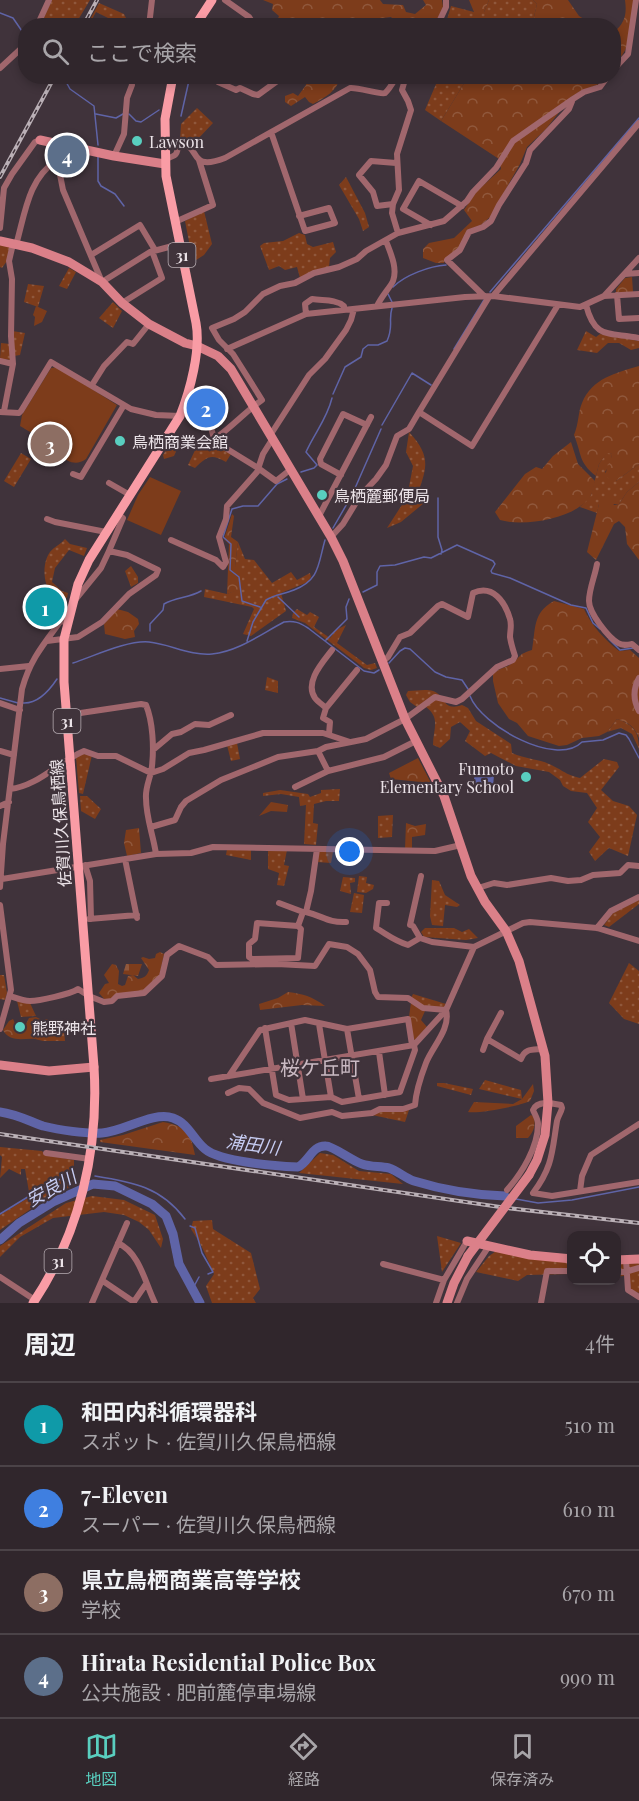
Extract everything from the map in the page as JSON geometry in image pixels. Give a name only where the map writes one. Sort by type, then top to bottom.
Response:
[{"type":"main road","points":[[200,18],[212,0]]},
{"type":"main road","name":"佐賀川久保鳥栖線","points":[[35,1302],[59,1258],[76,1215],[86,1179],[94,1132],[94,1067],[87,920],[70,757],[64,682],[64,639],[84,570],[180,416],[185,404],[197,346],[198,333],[169,195],[165,161],[165,119],[172,84]]},
{"type":"street","points":[[41,18],[49,0]]},
{"type":"street","points":[[150,18],[152,0]]},
{"type":"street","points":[[225,0],[250,18]]},
{"type":"street","points":[[441,18],[446,7],[446,0]]},
{"type":"street","points":[[621,62],[628,54],[636,0]]},
{"type":"street","points":[[0,68],[18,51]]},
{"type":"street","points":[[114,156],[124,134],[127,98],[132,84]]},
{"type":"street","points":[[223,84],[258,95],[273,84]]},
{"type":"street","points":[[199,160],[210,163],[225,158],[350,88],[356,87],[381,94],[386,93],[392,84]]},
{"type":"street","points":[[398,233],[393,223],[393,204],[399,190],[396,163],[400,139],[411,110],[402,90],[404,84]]},
{"type":"street","points":[[217,438],[252,406],[262,400],[233,354],[212,328],[234,319],[245,312],[263,294],[280,286],[295,283],[314,273],[339,267],[398,233],[444,221],[462,206],[496,168],[513,141],[573,99],[602,84]]},
{"type":"street","points":[[489,296],[447,260],[460,250],[469,232],[491,221],[526,163],[530,150],[569,109],[573,99]]},
{"type":"street","points":[[331,537],[343,524],[360,496],[386,465],[398,436],[409,429],[489,296],[639,123]]},
{"type":"street","points":[[271,132],[305,231],[335,223],[329,208],[300,216]]},
{"type":"street","points":[[0,228],[4,188],[35,142],[40,140],[114,156],[165,161],[175,157],[178,153],[178,143],[184,143],[199,160],[213,205],[175,222]]},
{"type":"street","points":[[54,144],[63,190],[102,282]]},
{"type":"street","points":[[56,161],[38,176],[9,261],[12,279],[13,364],[2,412],[19,413],[21,411],[51,362],[131,409],[156,415],[180,416]]},
{"type":"street","points":[[393,204],[377,206],[373,192],[359,175],[371,161],[396,163]]},
{"type":"street","points":[[431,225],[403,209],[419,181],[462,206]]},
{"type":"street","points":[[91,255],[140,225],[154,251],[162,278],[122,303]]},
{"type":"street","points":[[0,241],[58,257],[81,268],[102,282],[122,303],[148,324],[184,343],[197,346],[218,356],[231,369],[319,516],[343,561],[405,719],[444,796],[471,876],[506,931],[519,961],[543,1049],[548,1103],[545,1135],[537,1160],[529,1175],[468,1256],[454,1282],[447,1303]]},
{"type":"street","points":[[377,306],[382,295],[393,283],[394,274],[387,241]]},
{"type":"street","points":[[102,282],[154,251],[180,244]]},
{"type":"street","points":[[227,349],[306,314],[489,296],[579,307],[603,296],[639,258]]},
{"type":"street","points":[[624,274],[639,273]]},
{"type":"street","points":[[603,296],[639,294]]},
{"type":"street","points":[[617,295],[619,319],[639,318]]},
{"type":"street","points":[[306,314],[305,304],[312,299],[339,302],[344,306],[344,310]]},
{"type":"street","points":[[420,412],[472,446],[558,305]]},
{"type":"street","points":[[586,305],[591,323],[603,332],[639,338]]},
{"type":"street","points":[[171,540],[216,560],[223,567],[226,562],[219,537],[226,519],[227,506],[253,477],[272,436],[309,375],[325,359],[346,330],[354,309]]},
{"type":"street","points":[[92,385],[104,366],[127,342],[133,344],[148,324]]},
{"type":"street","points":[[0,361],[13,364]]},
{"type":"street","points":[[185,404],[209,420],[213,435],[219,444],[276,481],[291,469]]},
{"type":"street","points":[[73,474],[81,477],[124,405]]},
{"type":"street","points":[[341,474],[321,464],[320,459],[342,414],[367,425]]},
{"type":"street","points":[[319,516],[371,417]]},
{"type":"street","points":[[110,483],[130,495]]},
{"type":"street","points":[[73,602],[101,568],[123,518],[118,514]]},
{"type":"street","points":[[46,519],[106,532]]},
{"type":"street","points":[[46,641],[78,637],[102,622],[129,594],[156,575],[158,570],[127,555],[109,551]]},
{"type":"street","points":[[597,564],[590,607],[598,622],[617,642],[637,647]]},
{"type":"street","points":[[151,827],[175,820],[186,801],[221,780],[278,757],[318,751],[326,747],[366,739],[405,719],[435,697],[456,702],[466,696],[497,667],[513,660],[515,656],[511,641],[510,620],[499,597],[485,590],[473,593],[468,617],[442,604],[438,606],[410,633],[400,637],[388,657],[382,662]]},
{"type":"street","points":[[0,887],[20,700],[29,666],[60,622],[69,620]]},
{"type":"street","points":[[326,708],[315,698],[314,679],[315,673],[332,650]]},
{"type":"street","points":[[0,669],[29,666]]},
{"type":"street","points":[[329,734],[330,722],[323,718],[326,708],[357,670]]},
{"type":"street","points":[[639,678],[634,696],[639,711]]},
{"type":"street","points":[[0,703],[20,709]]},
{"type":"street","points":[[67,715],[146,705],[153,750],[146,796],[147,822],[151,827],[156,854]]},
{"type":"street","points":[[153,750],[172,734],[195,724],[208,725],[231,715]]},
{"type":"street","points":[[10,789],[18,789],[35,781],[70,757],[84,751],[104,756],[112,755],[151,773],[163,769],[189,753],[263,733],[329,734],[350,742]]},
{"type":"street","points":[[295,788],[328,771],[384,757],[416,741]]},
{"type":"street","points":[[0,751],[14,755]]},
{"type":"street","points":[[318,751],[328,771]]},
{"type":"street","points":[[0,806],[9,802]]},
{"type":"street","points":[[2,879],[156,854],[183,854],[213,847],[435,851],[461,845]]},
{"type":"street","points":[[298,926],[311,891],[317,849]]},
{"type":"street","points":[[87,920],[137,916],[125,859]]},
{"type":"street","points":[[478,888],[494,883],[507,885],[551,878],[568,881],[581,880],[593,875],[621,873],[628,865],[639,866]]},
{"type":"street","points":[[421,876],[410,925],[420,938],[432,942],[474,947],[517,925],[530,922],[597,928],[639,941]]},
{"type":"street","points":[[597,928],[611,911],[639,897]]},
{"type":"street","points":[[279,903],[323,917],[331,923],[346,922]]},
{"type":"street","points":[[387,903],[379,903],[376,928],[384,931],[393,940],[408,945],[420,938]]},
{"type":"street","points":[[0,905],[10,996],[0,1029]]},
{"type":"street","points":[[257,923],[298,926],[301,929],[298,958],[252,959],[249,957],[249,944],[255,939],[257,923]]},
{"type":"street","points":[[10,996],[31,1001],[59,994],[70,994],[76,989],[105,1002],[117,996],[144,993],[160,980],[164,973],[167,956],[179,946],[208,957],[216,965],[315,966],[326,946],[331,944],[347,947],[360,956],[369,970],[378,997],[408,998],[423,1008],[446,1010]]},
{"type":"street","points":[[211,1079],[413,1045],[446,1010],[474,947]]},
{"type":"street","points":[[228,1093],[239,1088],[249,1089],[263,1103],[300,1118],[332,1112],[342,1116],[372,1113],[380,1109],[410,1108],[415,1105],[427,1061],[442,1034],[447,1019],[446,1010]]},
{"type":"street","points":[[483,1050],[501,1013]]},
{"type":"street","points":[[229,1076],[260,1029],[265,1028],[291,1023],[305,1020],[347,1029],[408,1019],[415,1050],[400,1092],[342,1102],[331,1097],[289,1100],[276,1095],[265,1028]]},
{"type":"street","points":[[291,1023],[303,1099]]},
{"type":"street","points":[[319,1024],[331,1097]]},
{"type":"street","points":[[347,1029],[359,1099]]},
{"type":"street","points":[[487,1039],[521,1059],[523,1052],[527,1050],[543,1049]]},
{"type":"street","points":[[379,1052],[385,1095]]},
{"type":"street","points":[[0,1065],[48,1071],[94,1067]]},
{"type":"street","points":[[507,1190],[524,1167],[534,1145],[538,1123],[532,1110],[538,1104],[548,1103],[561,1105],[562,1108],[558,1118],[555,1147],[551,1160],[534,1192],[552,1196],[639,1182]]},
{"type":"street","points":[[580,1191],[582,1176],[591,1155],[639,1124]]},
{"type":"street","points":[[46,1153],[90,1159]]},
{"type":"street","points":[[92,1303],[127,1223]]},
{"type":"street","points":[[436,1303],[444,1280],[467,1241],[530,1255],[567,1259]]},
{"type":"street","points":[[118,1243],[128,1249],[135,1258],[155,1303]]},
{"type":"street","points":[[457,1303],[467,1279],[489,1246]]},
{"type":"street","points":[[639,1259],[621,1260],[628,1290],[639,1298]]},
{"type":"street","points":[[383,1264],[444,1280]]},
{"type":"street","points":[[621,1272],[639,1268]]},
{"type":"street","points":[[542,1303],[547,1271],[567,1271]]},
{"type":"street","points":[[0,1277],[35,1302]]},
{"type":"street","points":[[103,1281],[134,1302],[146,1284]]},
{"type":"green space","points":[[52,0],[90,0],[79,18],[44,18]]},
{"type":"green space","points":[[263,0],[380,0],[383,4],[403,5],[406,12],[415,14],[426,5],[423,0],[442,0],[443,7],[438,18],[278,18],[279,16],[272,10],[273,4]]},
{"type":"green space","points":[[469,0],[489,0],[484,12],[474,12]]},
{"type":"green space","points":[[489,0],[533,0],[537,4],[534,18],[447,18],[451,6],[484,12]]},
{"type":"green space","points":[[533,0],[568,0],[582,18],[534,18],[537,4]]},
{"type":"green space","points":[[625,0],[634,0],[630,36],[621,57],[621,25],[626,10]]},
{"type":"green space","points":[[99,3],[124,14],[126,18],[108,18],[96,12],[91,18]]},
{"type":"green space","points":[[338,84],[334,90],[313,104],[305,97],[291,106],[285,102],[285,96],[293,93],[298,96],[306,85]]},
{"type":"green space","points":[[436,84],[464,84],[441,121],[425,110]]},
{"type":"green space","points":[[464,84],[599,84],[571,97],[546,129],[527,147],[490,217],[481,225],[467,230],[458,249],[445,259],[444,263],[436,263],[423,258],[423,249],[429,243],[454,238],[472,221],[464,210],[476,192],[501,169],[499,159],[441,121]]},
{"type":"green space","points":[[197,108],[213,123],[196,141],[180,140],[181,124]]},
{"type":"green space","points":[[346,177],[365,213],[369,227],[363,231],[359,219],[339,185]]},
{"type":"green space","points":[[204,211],[212,244],[204,255],[193,262],[185,221]]},
{"type":"green space","points":[[299,233],[305,235],[307,244],[313,247],[333,242],[336,252],[330,258],[329,267],[300,278],[297,267],[285,270],[279,266],[269,270],[260,246],[264,243],[283,241]]},
{"type":"green space","points":[[0,244],[10,247],[9,258],[2,268],[0,267]]},
{"type":"green space","points":[[69,268],[76,272],[67,289],[59,286]]},
{"type":"green space","points":[[632,277],[633,292],[616,293],[616,289],[625,278]]},
{"type":"green space","points":[[28,284],[44,286],[38,307],[24,302]]},
{"type":"green space","points":[[113,302],[122,311],[113,328],[99,318]]},
{"type":"green space","points":[[36,306],[47,311],[42,322],[34,326],[35,317],[33,315]]},
{"type":"green space","points":[[12,331],[25,333],[20,355],[14,356]]},
{"type":"green space","points":[[586,331],[596,337],[600,334],[639,341],[639,348],[631,350],[619,343],[608,343],[597,353],[577,350]]},
{"type":"green space","points":[[1,343],[10,344],[12,360],[0,359]]},
{"type":"green space","points":[[639,366],[639,464],[616,481],[611,481],[606,473],[612,454],[607,453],[599,464],[596,476],[581,457],[574,435],[580,410],[586,395],[598,382],[613,374]]},
{"type":"green space","points":[[57,367],[117,405],[86,459],[80,462],[75,463],[64,458],[20,426],[22,415],[51,368]]},
{"type":"green space","points":[[409,432],[422,449],[424,457],[425,471],[416,499],[420,501],[425,499],[424,503],[401,522],[387,528],[407,497],[413,466],[406,452]]},
{"type":"green space","points":[[213,438],[218,445],[231,454],[226,462],[212,457],[195,468],[188,465],[198,444],[204,444]]},
{"type":"green space","points":[[571,442],[578,464],[595,481],[591,495],[584,503],[574,510],[549,519],[522,522],[500,520],[495,512],[525,474],[536,467],[542,469],[553,456]]},
{"type":"green space","points":[[170,444],[177,444],[178,447],[174,456],[164,459],[163,455]]},
{"type":"green space","points":[[607,452],[612,454],[611,463],[605,472],[616,481],[639,464],[639,482],[627,492],[619,504],[599,504],[597,513],[580,507],[591,495],[599,464]]},
{"type":"green space","points":[[21,453],[31,459],[14,487],[4,481]]},
{"type":"green space","points":[[150,477],[181,491],[161,535],[127,520],[138,495]]},
{"type":"green space","points":[[639,482],[639,560],[627,544],[625,527],[619,521],[614,524],[596,560],[587,552],[599,504],[608,494],[614,505],[619,504],[627,492]]},
{"type":"green space","points":[[232,514],[234,516],[231,537],[238,542],[235,566],[242,573],[242,589],[227,594],[229,544],[224,539]]},
{"type":"green space","points":[[65,539],[70,544],[87,548],[84,556],[69,550],[55,568],[52,582],[68,593],[67,598],[51,594],[44,573],[50,552]]},
{"type":"green space","points":[[238,542],[245,559],[254,560],[272,583],[291,572],[297,580],[310,573],[311,577],[308,582],[281,593],[286,611],[251,636],[243,634],[254,609],[252,607],[204,597],[205,589],[227,594],[242,588],[235,566]]},
{"type":"green space","points":[[131,566],[138,577],[138,583],[131,587],[125,571]]},
{"type":"green space","points":[[554,601],[584,609],[594,626],[614,647],[619,651],[630,650],[639,658],[639,738],[631,726],[617,719],[607,732],[599,736],[582,738],[559,746],[528,736],[517,723],[509,719],[498,703],[493,674],[511,664],[522,654],[532,650],[538,616]]},
{"type":"green space","points":[[117,609],[128,612],[138,619],[139,624],[134,631],[135,637],[125,639],[105,634],[104,624]]},
{"type":"green space","points":[[297,609],[307,615],[310,612],[319,617],[314,627],[330,638],[336,630],[346,625],[337,643],[367,665],[375,663],[377,668],[371,670],[364,668],[305,623],[292,618]]},
{"type":"green space","points":[[267,677],[278,681],[278,693],[265,690]]},
{"type":"green space","points":[[408,691],[433,691],[447,705],[456,707],[462,705],[468,708],[476,721],[511,744],[512,753],[545,762],[580,778],[604,759],[617,762],[619,767],[601,790],[613,801],[629,806],[637,815],[628,856],[609,848],[595,861],[589,852],[600,837],[588,822],[597,808],[587,793],[571,791],[549,772],[516,766],[491,753],[485,756],[465,741],[470,731],[460,722],[451,727],[450,739],[440,748],[433,745],[435,718],[423,705],[417,707],[410,702],[406,695]]},
{"type":"green space","points":[[617,719],[627,723],[634,730],[638,738],[639,749],[632,734],[621,728],[607,732]]},
{"type":"green space","points":[[237,743],[240,759],[231,761],[227,745]]},
{"type":"green space","points":[[83,754],[92,755],[83,794],[79,793],[76,757]]},
{"type":"green space","points":[[418,758],[431,783],[391,779],[389,773]]},
{"type":"green space","points":[[340,789],[339,801],[314,804],[313,823],[318,824],[316,845],[304,844],[306,805],[300,806],[299,797],[281,794],[263,796],[263,793],[280,790],[308,794],[310,797],[321,793],[321,790]]},
{"type":"green space","points":[[80,796],[87,796],[101,809],[95,819],[81,811]]},
{"type":"green space","points":[[271,802],[288,805],[287,812],[271,811],[259,816]]},
{"type":"green space","points":[[393,815],[392,837],[378,838],[378,816]]},
{"type":"green space","points":[[406,823],[415,826],[426,824],[425,835],[412,837],[412,849],[405,849]]},
{"type":"green space","points":[[139,828],[141,853],[127,856],[124,843],[126,830]]},
{"type":"green space","points":[[227,849],[251,849],[251,860],[226,855]]},
{"type":"green space","points":[[268,849],[287,850],[284,865],[289,866],[284,886],[277,885],[279,873],[268,869]]},
{"type":"green space","points":[[319,851],[333,852],[331,863],[317,862]]},
{"type":"green space","points":[[359,876],[367,877],[366,883],[374,885],[373,889],[366,893],[357,892]]},
{"type":"green space","points":[[343,877],[355,878],[355,882],[350,883],[351,894],[340,891]]},
{"type":"green space","points":[[432,880],[439,881],[445,895],[460,905],[457,907],[445,905],[443,926],[432,925],[430,916]]},
{"type":"green space","points":[[354,893],[364,895],[362,913],[350,912]]},
{"type":"green space","points":[[639,900],[639,904],[609,927],[604,925],[613,913]]},
{"type":"green space","points":[[425,928],[454,928],[462,932],[469,929],[478,938],[466,940],[424,937],[421,932]]},
{"type":"green space","points":[[160,952],[164,954],[159,978],[140,993],[105,1000],[99,993],[105,984],[109,983],[104,975],[112,964],[116,965],[119,971],[118,984],[122,986],[125,985],[128,976],[133,975],[138,979],[147,974],[149,970],[141,958],[155,958]]},
{"type":"green space","points":[[629,963],[639,971],[639,1024],[624,1019],[609,1003]]},
{"type":"green space","points":[[126,964],[142,964],[138,976],[123,974]]},
{"type":"green space","points":[[0,975],[4,975],[7,993],[5,1000],[0,999]]},
{"type":"green space","points":[[288,992],[307,996],[325,1006],[302,1005],[260,1010],[259,1004]]},
{"type":"green space","points":[[413,994],[446,1004],[443,1008],[422,1006],[411,998]]},
{"type":"green space","points":[[17,1001],[30,1003],[36,1016],[21,1017]]},
{"type":"green space","points":[[411,1002],[425,1011],[421,1020],[427,1027],[415,1040],[412,1038],[409,1017]]},
{"type":"green space","points":[[36,1017],[44,1021],[44,1029],[35,1039],[9,1037],[3,1030],[13,1019],[18,1030],[24,1028],[29,1018]]},
{"type":"green space","points":[[45,1019],[63,1021],[65,1041],[35,1039],[44,1029]]},
{"type":"green space","points":[[485,1080],[521,1090],[522,1099],[479,1089]]},
{"type":"green space","points":[[437,1083],[473,1089],[471,1095],[437,1086]]},
{"type":"green space","points":[[533,1084],[534,1091],[530,1101],[499,1109],[468,1112],[474,1102],[513,1104],[522,1099]]},
{"type":"green space","points":[[409,1110],[405,1122],[372,1115],[378,1112]]},
{"type":"green space","points":[[531,1115],[534,1117],[534,1129],[528,1138],[516,1138],[516,1126]]},
{"type":"green space","points":[[163,1122],[182,1128],[186,1132],[192,1141],[195,1155],[100,1142],[100,1140]]},
{"type":"green space","points":[[0,1147],[42,1151],[45,1155],[74,1160],[74,1173],[63,1174],[29,1192],[25,1169],[21,1169],[21,1175],[9,1169],[0,1178],[2,1157]]},
{"type":"green space","points":[[320,1153],[333,1155],[359,1171],[391,1174],[403,1184],[299,1173]]},
{"type":"green space","points":[[66,1177],[76,1184],[44,1200],[0,1230],[0,1215]]},
{"type":"green space","points":[[92,1196],[124,1200],[155,1215],[163,1239],[161,1248],[149,1230],[139,1222],[124,1215],[104,1212],[53,1218],[20,1237],[0,1257],[0,1246],[66,1203]]},
{"type":"green space","points":[[212,1220],[213,1229],[251,1253],[260,1289],[253,1298],[256,1303],[212,1303],[206,1286],[214,1274],[191,1229],[193,1221]]},
{"type":"green space","points":[[437,1236],[461,1243],[442,1272]]},
{"type":"green space","points":[[496,1251],[567,1262],[567,1274],[527,1275],[518,1281],[476,1272]]},
{"type":"green space","points":[[639,1263],[639,1293],[631,1290],[629,1275],[621,1276],[621,1264]]},
{"type":"water","points":[[475,773],[494,775],[493,787],[473,785]]},
{"type":"waterway","points":[[0,13],[13,18],[18,25]]},
{"type":"waterway","points":[[67,84],[70,89],[94,106],[98,145]]},
{"type":"waterway","points":[[181,116],[188,84]]},
{"type":"waterway","points":[[129,114],[136,121],[141,122],[159,110]]},
{"type":"waterway","points":[[96,114],[116,118],[123,114]]},
{"type":"waterway","points":[[490,292],[639,118]]},
{"type":"waterway","points":[[98,157],[98,181],[101,186],[115,194],[124,206]]},
{"type":"waterway","points":[[393,287],[418,272],[446,265]]},
{"type":"waterway","points":[[388,294],[392,302]]},
{"type":"waterway","points":[[454,349],[484,300]]},
{"type":"waterway","points":[[333,394],[345,367],[361,357],[363,349],[368,345],[378,345],[387,341],[392,308]]},
{"type":"waterway","points":[[382,425],[412,373],[431,385]]},
{"type":"waterway","points":[[301,472],[317,465],[306,452],[324,419],[332,398]]},
{"type":"waterway","points":[[333,528],[352,495],[381,429]]},
{"type":"waterway","points":[[260,607],[242,601],[239,577],[230,570],[231,544],[223,537],[232,509],[258,506],[277,484],[287,479]]},
{"type":"waterway","points":[[438,498],[438,537],[441,554]]},
{"type":"waterway","points":[[247,641],[253,622],[266,600],[303,586],[313,576],[317,570],[325,540]]},
{"type":"waterway","points":[[363,592],[377,585],[377,572],[380,566],[395,565],[424,557],[431,558],[457,545],[493,561],[495,564],[492,573],[510,578],[571,605],[586,608],[593,623],[600,629]]},
{"type":"waterway","points":[[150,631],[150,624],[163,610],[164,604],[201,591]]},
{"type":"waterway","points":[[278,597],[299,617]]},
{"type":"waterway","points":[[326,640],[347,619],[346,607],[349,599]]},
{"type":"waterway","points":[[73,663],[121,646],[141,642],[212,654],[241,646],[284,622],[291,621],[308,628],[364,671],[374,673],[379,670]]},
{"type":"waterway","points":[[609,639],[620,650],[633,648]]},
{"type":"waterway","points":[[389,663],[400,651],[405,648],[410,649],[435,672],[462,680],[468,689]]},
{"type":"waterway","points":[[23,703],[38,699],[57,679]]},
{"type":"waterway","points":[[470,696],[488,719],[520,740],[538,747],[555,750],[570,749],[582,742],[603,740],[619,733],[626,735],[639,758]]},
{"type":"waterway","points":[[0,698],[18,703]]},
{"type":"waterway","name":"浦田川","points":[[0,1112],[43,1126],[96,1133],[110,1132],[156,1117],[173,1118],[187,1127],[205,1149],[235,1160],[298,1167],[317,1148],[326,1146],[362,1164],[389,1168],[411,1180],[425,1184],[459,1192],[505,1196]]},
{"type":"waterway","points":[[95,1176],[134,1184],[156,1193],[176,1208],[185,1219]]},
{"type":"waterway","points":[[0,1214],[65,1177]]},
{"type":"waterway","name":"安良川","points":[[0,1240],[19,1223],[53,1202],[93,1184],[115,1186],[152,1204],[166,1216],[173,1234],[179,1264],[200,1303]]},
{"type":"waterway","points":[[516,1199],[538,1203],[572,1200],[639,1187]]},
{"type":"waterway","points":[[190,1226],[195,1228],[202,1253],[213,1272],[208,1274]]},
{"type":"waterway","points":[[192,1290],[199,1277]]},
{"type":"railway","points":[[87,18],[97,0]]},
{"type":"railway","points":[[0,177],[51,84]]},
{"type":"railway","points":[[0,1134],[507,1208],[639,1223]]},
{"type":"place","name":"Lawson","points":[[137,141]]},
{"type":"place","name":"Hirata Residential Police Box","points":[[67,155]]},
{"type":"place","name":"7-Eleven","points":[[206,408]]},
{"type":"place","name":"鳥栖商業会館","points":[[120,441]]},
{"type":"place","name":"県立鳥栖商業高等学校","points":[[50,444]]},
{"type":"place","name":"鳥栖麓郵便局","points":[[322,495]]},
{"type":"place","name":"和田内科循環器科","points":[[45,607]]},
{"type":"place","name":"Fumoto Elementary School","points":[[526,777]]},
{"type":"place","name":"熊野神社","points":[[20,1027]]},
{"type":"district","name":"桜ケ丘町","points":[[320,1066]]}]
